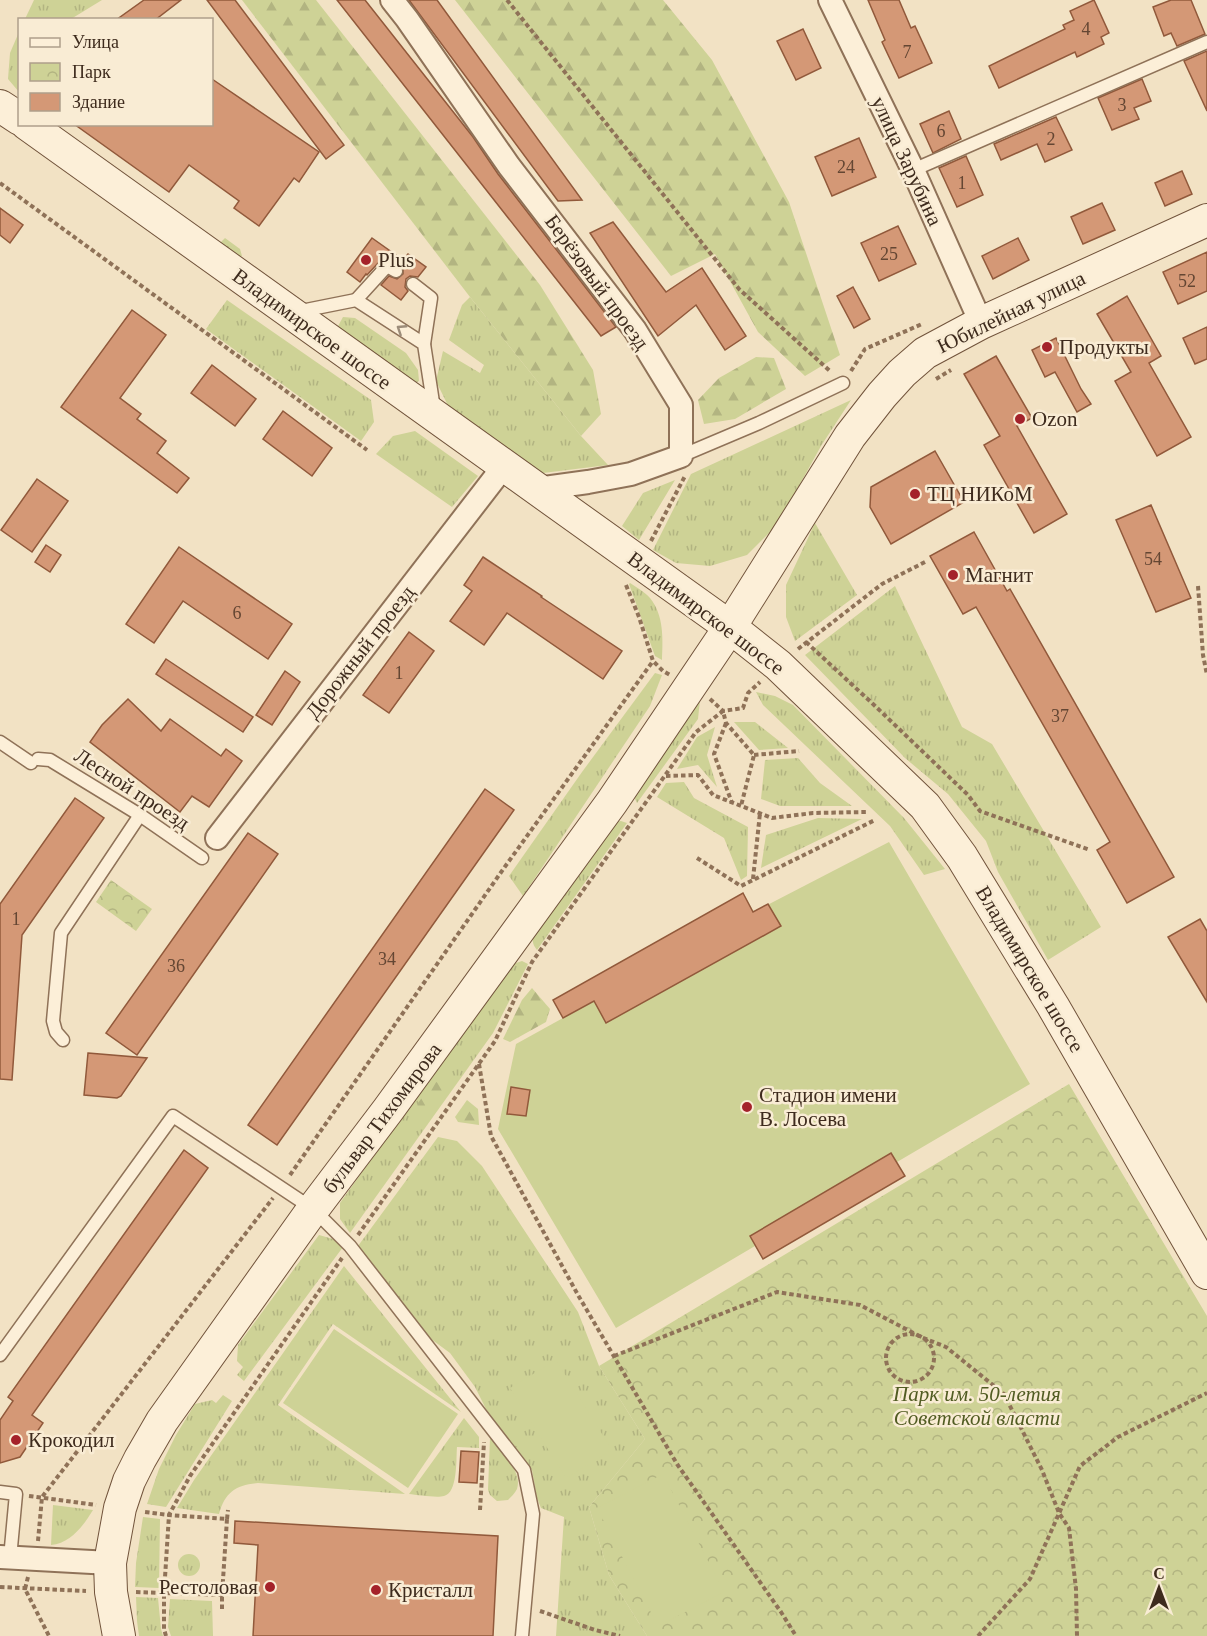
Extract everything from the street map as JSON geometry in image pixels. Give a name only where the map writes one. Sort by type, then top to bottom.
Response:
[{"type":"main road","points":[[0,106],[18,118]]},
{"type":"main road","name":"Владимирское шоссе","points":[[30,126],[778,664],[925,806],[962,857],[1053,1006],[1207,1272]]},
{"type":"main road","name":"Юбилейная улица","points":[[729,627],[850,436],[882,395],[925,353],[981,323],[1207,220]]},
{"type":"main road","name":"бульвар Тихомирова","points":[[119,1636],[110,1578],[120,1508],[129,1481],[162,1421],[605,812],[729,627]]},
{"type":"street","name":"Берёзовый проезд","points":[[392,0],[509,166],[635,330],[681,405],[681,456]]},
{"type":"street","name":"улица Зарубина","points":[[830,0],[913,170],[981,323]]},
{"type":"street","points":[[537,489],[588,483],[631,474],[681,456]]},
{"type":"street","name":"Дорожный проезд","points":[[217,838],[504,466]]},
{"type":"street","points":[[14,1558],[110,1578]]},
{"type":"lane","points":[[913,170],[1207,42]]},
{"type":"lane","points":[[291,314],[356,300],[387,266],[396,271]]},
{"type":"lane","points":[[413,284],[431,298],[424,344],[435,416]]},
{"type":"lane","points":[[356,300],[424,344]]},
{"type":"lane","points":[[681,456],[759,423],[843,383]]},
{"type":"lane","name":"Лесной проезд","points":[[0,742],[35,761],[50,760],[140,815],[202,858]]},
{"type":"lane","points":[[63,1040],[56,1032],[53,1020],[61,933],[140,815]]},
{"type":"lane","points":[[0,1355],[173,1116],[314,1209],[350,1246],[524,1470],[533,1514],[522,1636]]},
{"type":"lane","points":[[0,1492],[16,1494],[14,1558]]},
{"type":"path","points":[[507,0],[739,289],[843,383]]},
{"type":"path","points":[[0,183],[367,450]]},
{"type":"path","points":[[748,693],[778,664],[882,584],[925,562]]},
{"type":"path","points":[[1198,586],[1203,655],[1207,675]]},
{"type":"path","points":[[806,642],[968,795],[980,811],[1090,850]]},
{"type":"path","points":[[49,1636],[25,1589],[14,1558],[37,1545],[42,1497],[282,1188],[653,661]]},
{"type":"path","points":[[166,1636],[164,1593],[169,1515],[190,1476],[495,1041],[532,962],[696,732],[723,711],[726,723],[754,755]]},
{"type":"path","points":[[726,723],[714,754],[732,803]]},
{"type":"path","points":[[754,755],[799,752]]},
{"type":"path","points":[[741,806],[754,755]]},
{"type":"path","points":[[665,776],[698,775],[713,795],[771,818],[813,813],[866,812]]},
{"type":"path","points":[[753,880],[760,813]]},
{"type":"path","points":[[697,858],[741,886],[875,820]]},
{"type":"path","points":[[479,1064],[491,1136],[677,1464],[796,1636]]},
{"type":"path","points":[[614,1356],[777,1292],[860,1305],[921,1337],[928,1342],[934,1357],[929,1372],[916,1382],[900,1381],[889,1371],[886,1363],[886,1355],[892,1342],[899,1337],[914,1335],[921,1337],[946,1347],[1004,1394],[1059,1513],[1069,1528],[1076,1589],[1077,1636]]},
{"type":"path","points":[[978,1636],[1030,1579],[1080,1466],[1118,1437],[1207,1392]]},
{"type":"path","points":[[16,1494],[169,1515],[227,1520]]},
{"type":"path","points":[[222,1609],[228,1510]]},
{"type":"path","points":[[0,1587],[25,1589],[110,1578],[164,1593],[222,1595]]},
{"type":"path","points":[[525,1605],[595,1630],[620,1636]]},
{"type":"green space","points":[[34,0],[102,0],[73,18],[25,18]]},
{"type":"green space","points":[[242,0],[316,0],[540,285],[593,370],[601,414],[581,436],[470,297]]},
{"type":"green space","points":[[455,0],[663,0],[712,60],[789,202],[840,355],[805,376],[758,332],[715,254],[671,276]]},
{"type":"green space","points":[[18,34],[18,91],[8,79],[10,53]]},
{"type":"green space","points":[[225,238],[240,249],[242,256],[232,256],[220,243]]},
{"type":"green space","points":[[470,297],[581,436],[608,465],[535,474],[454,418],[436,381],[443,351],[480,373],[484,365],[449,340],[462,305]]},
{"type":"green space","points":[[227,300],[371,400],[374,422],[361,441],[206,329]]},
{"type":"green space","points":[[343,317],[355,318],[406,353],[418,370],[419,381],[411,385],[337,328]]},
{"type":"green space","points":[[756,357],[774,358],[786,389],[735,419],[704,424],[698,400],[719,378]]},
{"type":"green space","points":[[851,400],[821,446],[778,524],[747,555],[710,566],[676,563],[653,550],[691,474]]},
{"type":"green space","points":[[415,431],[478,476],[452,507],[376,454],[393,436]]},
{"type":"green space","points":[[675,480],[639,540],[622,526],[643,493]]},
{"type":"green space","points":[[815,523],[857,595],[795,641],[786,617],[786,585]]},
{"type":"green space","points":[[630,583],[648,596],[658,612],[662,636],[662,660],[655,656]]},
{"type":"green space","points":[[895,586],[962,727],[992,744],[1101,927],[1048,960],[998,872],[986,841],[948,794],[905,758],[805,655]]},
{"type":"green space","points":[[655,673],[662,675],[650,706],[523,896],[509,876]]},
{"type":"green space","points":[[756,692],[775,696],[793,705],[904,818],[945,869],[924,875],[890,826],[763,705]]},
{"type":"green space","points":[[700,700],[698,719],[637,803],[634,797],[682,718]]},
{"type":"green space","points":[[734,722],[755,722],[788,748],[759,750]]},
{"type":"green space","points":[[715,727],[707,755],[717,787],[698,765],[677,769],[697,737]]},
{"type":"green space","points":[[798,758],[820,783],[852,806],[780,806],[761,799],[765,760]]},
{"type":"green space","points":[[684,782],[694,798],[748,827],[747,876],[741,880],[724,838],[657,797],[666,783]]},
{"type":"green space","points":[[818,818],[862,819],[761,868],[766,835]]},
{"type":"green space","points":[[614,822],[627,823],[537,950],[534,946],[533,931]]},
{"type":"green space","name":"Стадион имени В. Лосева","points":[[889,842],[1030,1084],[897,1162],[763,1259],[755,1246],[616,1328],[498,1129],[516,1044],[563,1018],[553,1000],[743,893],[754,912]]},
{"type":"green space","points":[[111,880],[152,909],[136,931],[96,902]]},
{"type":"green space","points":[[522,961],[528,964],[493,1033],[350,1233],[340,1219],[340,1203],[510,965]]},
{"type":"green space","points":[[532,988],[550,1009],[546,1022],[510,1042],[503,1039],[522,1000]]},
{"type":"green space","points":[[434,1082],[447,1083],[447,1092],[431,1113],[421,1111],[418,1103]]},
{"type":"green space","name":"Парк им. 50-летия Советской власти","points":[[1069,1084],[1207,1316],[1207,1636],[647,1636],[609,1575],[589,1507],[645,1439],[599,1366]]},
{"type":"green space","points":[[467,1100],[478,1109],[479,1125],[458,1122],[455,1117]]},
{"type":"green space","points":[[438,1137],[457,1141],[482,1166],[578,1312],[599,1366],[645,1439],[589,1507],[609,1575],[647,1636],[556,1636],[564,1517],[541,1508],[532,1470],[489,1415],[475,1387],[450,1353],[427,1336],[358,1246]]},
{"type":"green space","points":[[319,1235],[340,1241],[343,1247],[244,1381],[237,1375],[243,1367],[237,1361],[238,1345]]},
{"type":"green space","points":[[344,1266],[461,1412],[333,1324],[278,1405],[405,1494],[258,1483],[232,1491],[221,1506],[219,1514],[177,1508],[194,1480]]},
{"type":"green space","points":[[334,1329],[458,1414],[408,1488],[283,1403]]},
{"type":"green space","points":[[556,1360],[612,1450],[566,1478],[510,1388]]},
{"type":"green space","points":[[223,1395],[232,1401],[166,1507],[147,1504],[159,1469],[195,1404],[212,1400],[216,1403]]},
{"type":"green space","points":[[464,1418],[479,1437],[479,1448],[457,1447],[454,1482],[449,1494],[437,1497],[409,1494]]},
{"type":"green space","points":[[490,1438],[510,1462],[517,1475],[517,1489],[508,1500],[497,1501],[488,1490]]},
{"type":"green space","points":[[663,1474],[724,1592],[658,1626],[597,1508]]},
{"type":"green space","points":[[53,1505],[93,1510],[81,1528],[65,1541],[51,1545]]},
{"type":"green space","points":[[143,1517],[160,1519],[159,1588],[135,1587]]},
{"type":"green space","points":[[189,1554],[197,1557],[200,1565],[197,1573],[189,1576],[181,1573],[178,1565],[181,1557]]},
{"type":"green space","points":[[136,1597],[158,1598],[163,1636],[139,1636]]},
{"type":"green space","points":[[170,1599],[212,1601],[213,1636],[171,1636],[168,1627]]},
{"type":"building","points":[[144,0],[181,0],[158,18],[119,18]]},
{"type":"building","points":[[207,0],[235,0],[344,145],[326,159]]},
{"type":"building","points":[[337,0],[365,0],[473,137],[498,174],[616,327],[601,336]]},
{"type":"building","points":[[409,0],[437,0],[582,200],[558,201]]},
{"type":"building","points":[[868,0],[899,0],[911,28],[915,26],[932,63],[899,78],[882,42],[885,40]]},
{"type":"building","points":[[1094,0],[1109,33],[1101,37],[1104,44],[1077,57],[1075,52],[999,88],[989,66],[1065,29],[1063,25],[1074,20],[1070,11]]},
{"type":"building","points":[[1171,0],[1191,0],[1205,34],[1177,46],[1171,33],[1164,36],[1153,7]]},
{"type":"building","points":[[803,29],[821,68],[796,80],[777,41]]},
{"type":"building","points":[[1207,51],[1207,111],[1184,61]]},
{"type":"building","points":[[1142,79],[1151,101],[1134,108],[1139,119],[1112,130],[1098,98]]},
{"type":"building","points":[[213,80],[319,152],[299,182],[294,178],[259,226],[234,208],[239,201],[189,165],[169,192],[77,126],[213,126]]},
{"type":"building","points":[[949,111],[961,139],[933,153],[920,124]]},
{"type":"building","points":[[1056,117],[1072,150],[1045,162],[1037,144],[1001,160],[994,144]]},
{"type":"building","points":[[859,138],[876,177],[832,196],[815,157]]},
{"type":"building","points":[[966,156],[983,195],[957,207],[939,168]]},
{"type":"building","points":[[1182,171],[1192,194],[1165,206],[1155,183]]},
{"type":"building","points":[[1102,203],[1115,230],[1083,244],[1071,217]]},
{"type":"building","points":[[0,208],[23,225],[10,243],[0,235]]},
{"type":"building","points":[[613,222],[666,292],[702,268],[746,336],[725,350],[696,305],[658,336],[590,233]]},
{"type":"building","points":[[898,226],[916,264],[879,281],[861,243]]},
{"type":"building","points":[[372,238],[403,260],[408,254],[426,267],[418,277],[410,276],[406,279],[405,287],[408,291],[401,300],[381,285],[389,276],[397,279],[403,274],[403,266],[391,259],[381,260],[360,282],[347,272]]},
{"type":"building","points":[[1018,238],[1029,260],[993,279],[982,256]]},
{"type":"building","points":[[1207,252],[1207,291],[1178,304],[1163,272]]},
{"type":"building","points":[[853,287],[870,319],[854,328],[837,296]]},
{"type":"building","points":[[1127,296],[1161,356],[1149,363],[1191,437],[1157,456],[1115,381],[1131,372],[1097,314]]},
{"type":"building","points":[[132,310],[166,335],[120,398],[141,414],[137,419],[166,441],[157,453],[189,478],[177,493],[61,407]]},
{"type":"building","points":[[1207,327],[1207,359],[1195,364],[1183,338]]},
{"type":"building","points":[[1056,338],[1081,389],[1091,404],[1077,412],[1055,372],[1045,377],[1032,350]]},
{"type":"building","points":[[996,356],[1032,418],[1017,426],[1067,514],[1034,533],[984,445],[1000,436],[964,374]]},
{"type":"building","points":[[212,365],[256,399],[235,426],[191,393]]},
{"type":"building","points":[[283,411],[332,448],[312,476],[263,439]]},
{"type":"building","name":"ТЦ НИКоМ","points":[[935,451],[964,502],[891,544],[870,507],[871,487]]},
{"type":"building","points":[[37,479],[68,501],[32,552],[1,530]]},
{"type":"building","points":[[1151,505],[1191,598],[1156,612],[1116,520]]},
{"type":"building","points":[[974,532],[1007,591],[1010,589],[1174,877],[1127,903],[1097,850],[1110,842],[976,607],[963,614],[930,556]]},
{"type":"building","points":[[46,545],[61,555],[50,572],[35,562]]},
{"type":"building","points":[[179,547],[292,624],[268,659],[183,601],[154,643],[126,624]]},
{"type":"building","points":[[483,557],[622,651],[603,679],[507,613],[484,645],[450,621],[472,591],[464,585]]},
{"type":"building","points":[[409,632],[434,651],[389,713],[363,695]]},
{"type":"building","points":[[166,659],[253,717],[243,732],[156,674]]},
{"type":"building","points":[[285,671],[300,682],[272,725],[256,715]]},
{"type":"building","points":[[128,699],[161,731],[170,719],[221,756],[226,749],[242,761],[209,807],[192,796],[180,812],[90,742],[102,725]]},
{"type":"building","points":[[485,789],[514,810],[277,1145],[248,1125]]},
{"type":"building","points":[[75,798],[104,818],[22,935],[12,1080],[0,1079],[0,904]]},
{"type":"building","points":[[248,833],[278,854],[137,1055],[106,1033]]},
{"type":"building","points":[[743,893],[753,912],[768,904],[781,926],[606,1023],[594,1001],[563,1018],[553,1000]]},
{"type":"building","points":[[1200,919],[1207,931],[1207,1002],[1168,937]]},
{"type":"building","points":[[88,1053],[147,1058],[121,1096],[117,1098],[84,1095]]},
{"type":"building","points":[[511,1087],[530,1090],[526,1116],[507,1114]]},
{"type":"building","points":[[184,1150],[208,1168],[32,1415],[43,1423],[20,1457],[0,1463],[0,1420],[13,1401],[8,1397]]},
{"type":"building","points":[[891,1153],[905,1176],[763,1259],[750,1236]]},
{"type":"building","points":[[461,1451],[479,1452],[477,1483],[459,1482]]},
{"type":"building","name":"Кристалл","points":[[235,1521],[498,1536],[493,1636],[253,1636],[258,1545],[234,1543]]},
{"type":"place","name":"Plus","points":[[366,260]]},
{"type":"place","name":"Продукты","points":[[1047,347]]},
{"type":"place","name":"Ozon","points":[[1020,419]]},
{"type":"place","name":"ТЦ НИКоМ","points":[[915,494]]},
{"type":"place","name":"Магнит","points":[[953,575]]},
{"type":"place","name":"Стадион имени В. Лосева","points":[[747,1107]]},
{"type":"place","name":"Крокодил","points":[[16,1440]]},
{"type":"place","name":"Рестоловая","points":[[270,1587]]},
{"type":"place","name":"Кристалл","points":[[376,1590]]}]
